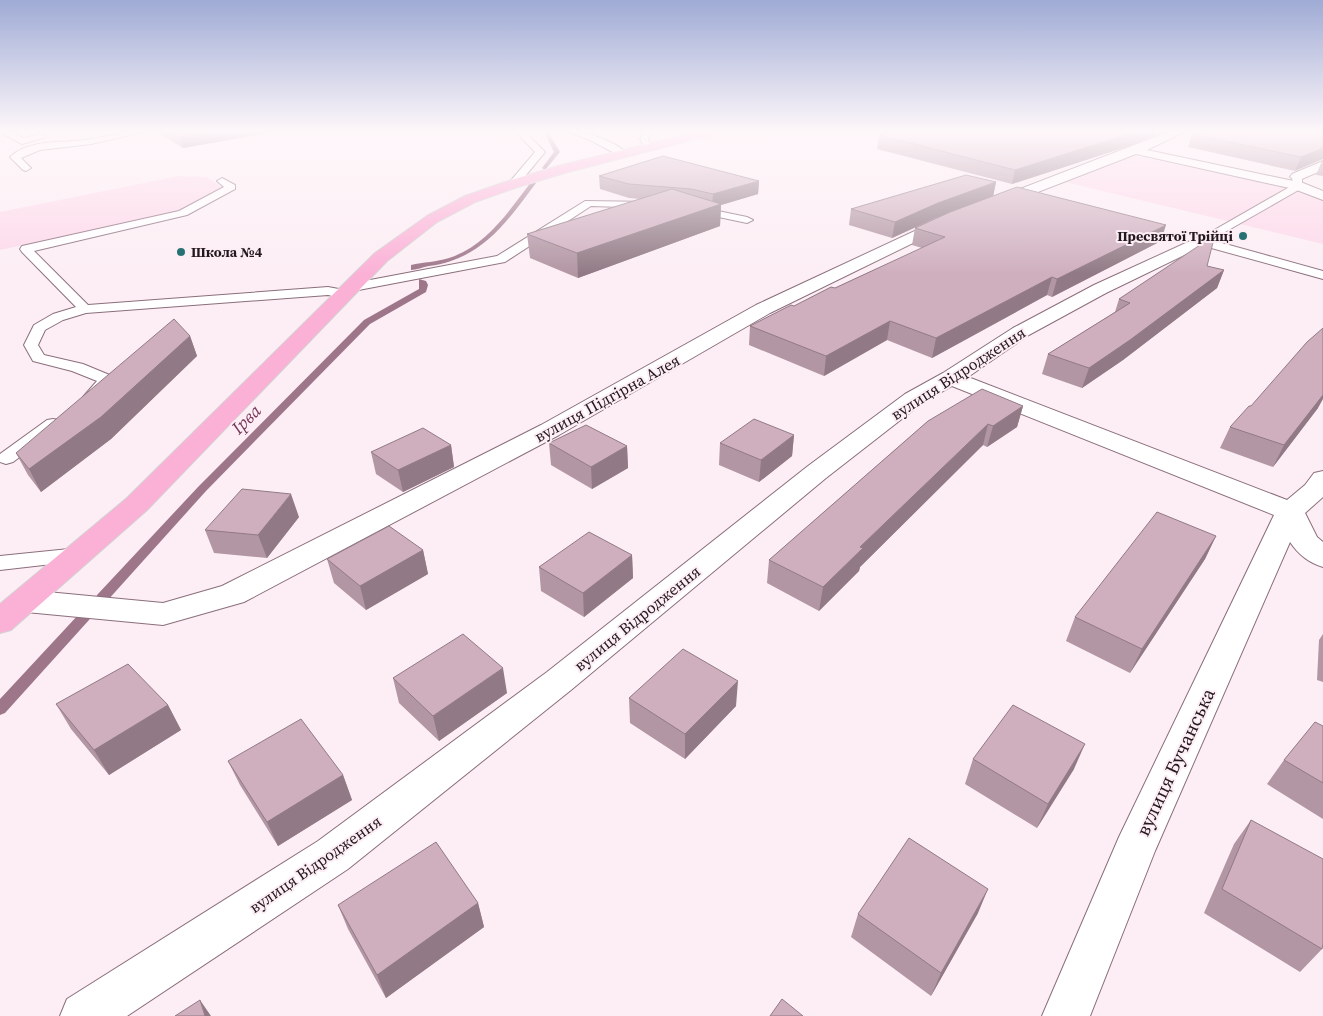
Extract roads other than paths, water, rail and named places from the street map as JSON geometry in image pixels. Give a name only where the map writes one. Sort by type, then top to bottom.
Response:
[{"type":"highway","points":[[0,622],[137,504],[381,257],[432,219],[470,199],[529,179]]},
{"type":"street","name":"вулиця Підгірна Алея","points":[[26,600],[162,614],[233,594],[550,430],[763,309],[941,223],[1056,179]]},
{"type":"street","points":[[1290,179],[1298,181],[1323,196]]},
{"type":"street","name":"вулиця Відродження","points":[[84,1016],[333,855],[559,681],[817,472],[913,399],[951,378],[1020,332],[1100,289],[1201,241]]},
{"type":"street","points":[[951,378],[1290,511],[1305,542],[1323,557]]},
{"type":"street","name":"вулиця Бучанська","points":[[1066,1016],[1134,851],[1290,511],[1314,491],[1323,479]]},
{"type":"lane","points":[[512,184],[516,179]]},
{"type":"lane","points":[[85,310],[26,249],[183,213],[231,187],[222,181]]},
{"type":"lane","points":[[1201,241],[1298,181]]},
{"type":"lane","points":[[82,404],[97,393],[106,378],[77,367],[38,358],[31,345],[39,328],[58,318],[85,310],[346,291],[501,259],[589,203],[662,205]]},
{"type":"lane","points":[[681,207],[747,220]]},
{"type":"lane","points":[[1201,241],[1323,275]]},
{"type":"lane","points":[[6,458],[66,414]]},
{"type":"lane","points":[[0,563],[79,555]]},
{"type":"waterway","name":"Ірва","points":[[414,268],[413,266],[455,258],[479,245],[499,226],[533,183]]},
{"type":"waterway","name":"Ірва","points":[[102,598],[202,489],[367,322],[423,290],[424,285],[422,281]]},
{"type":"waterway","name":"Ірва","points":[[0,709],[84,617]]},
{"type":"place","name":"Пресвятої Трійці","points":[[1243,236]]},
{"type":"place","name":"Школа №4","points":[[181,252]]}]
